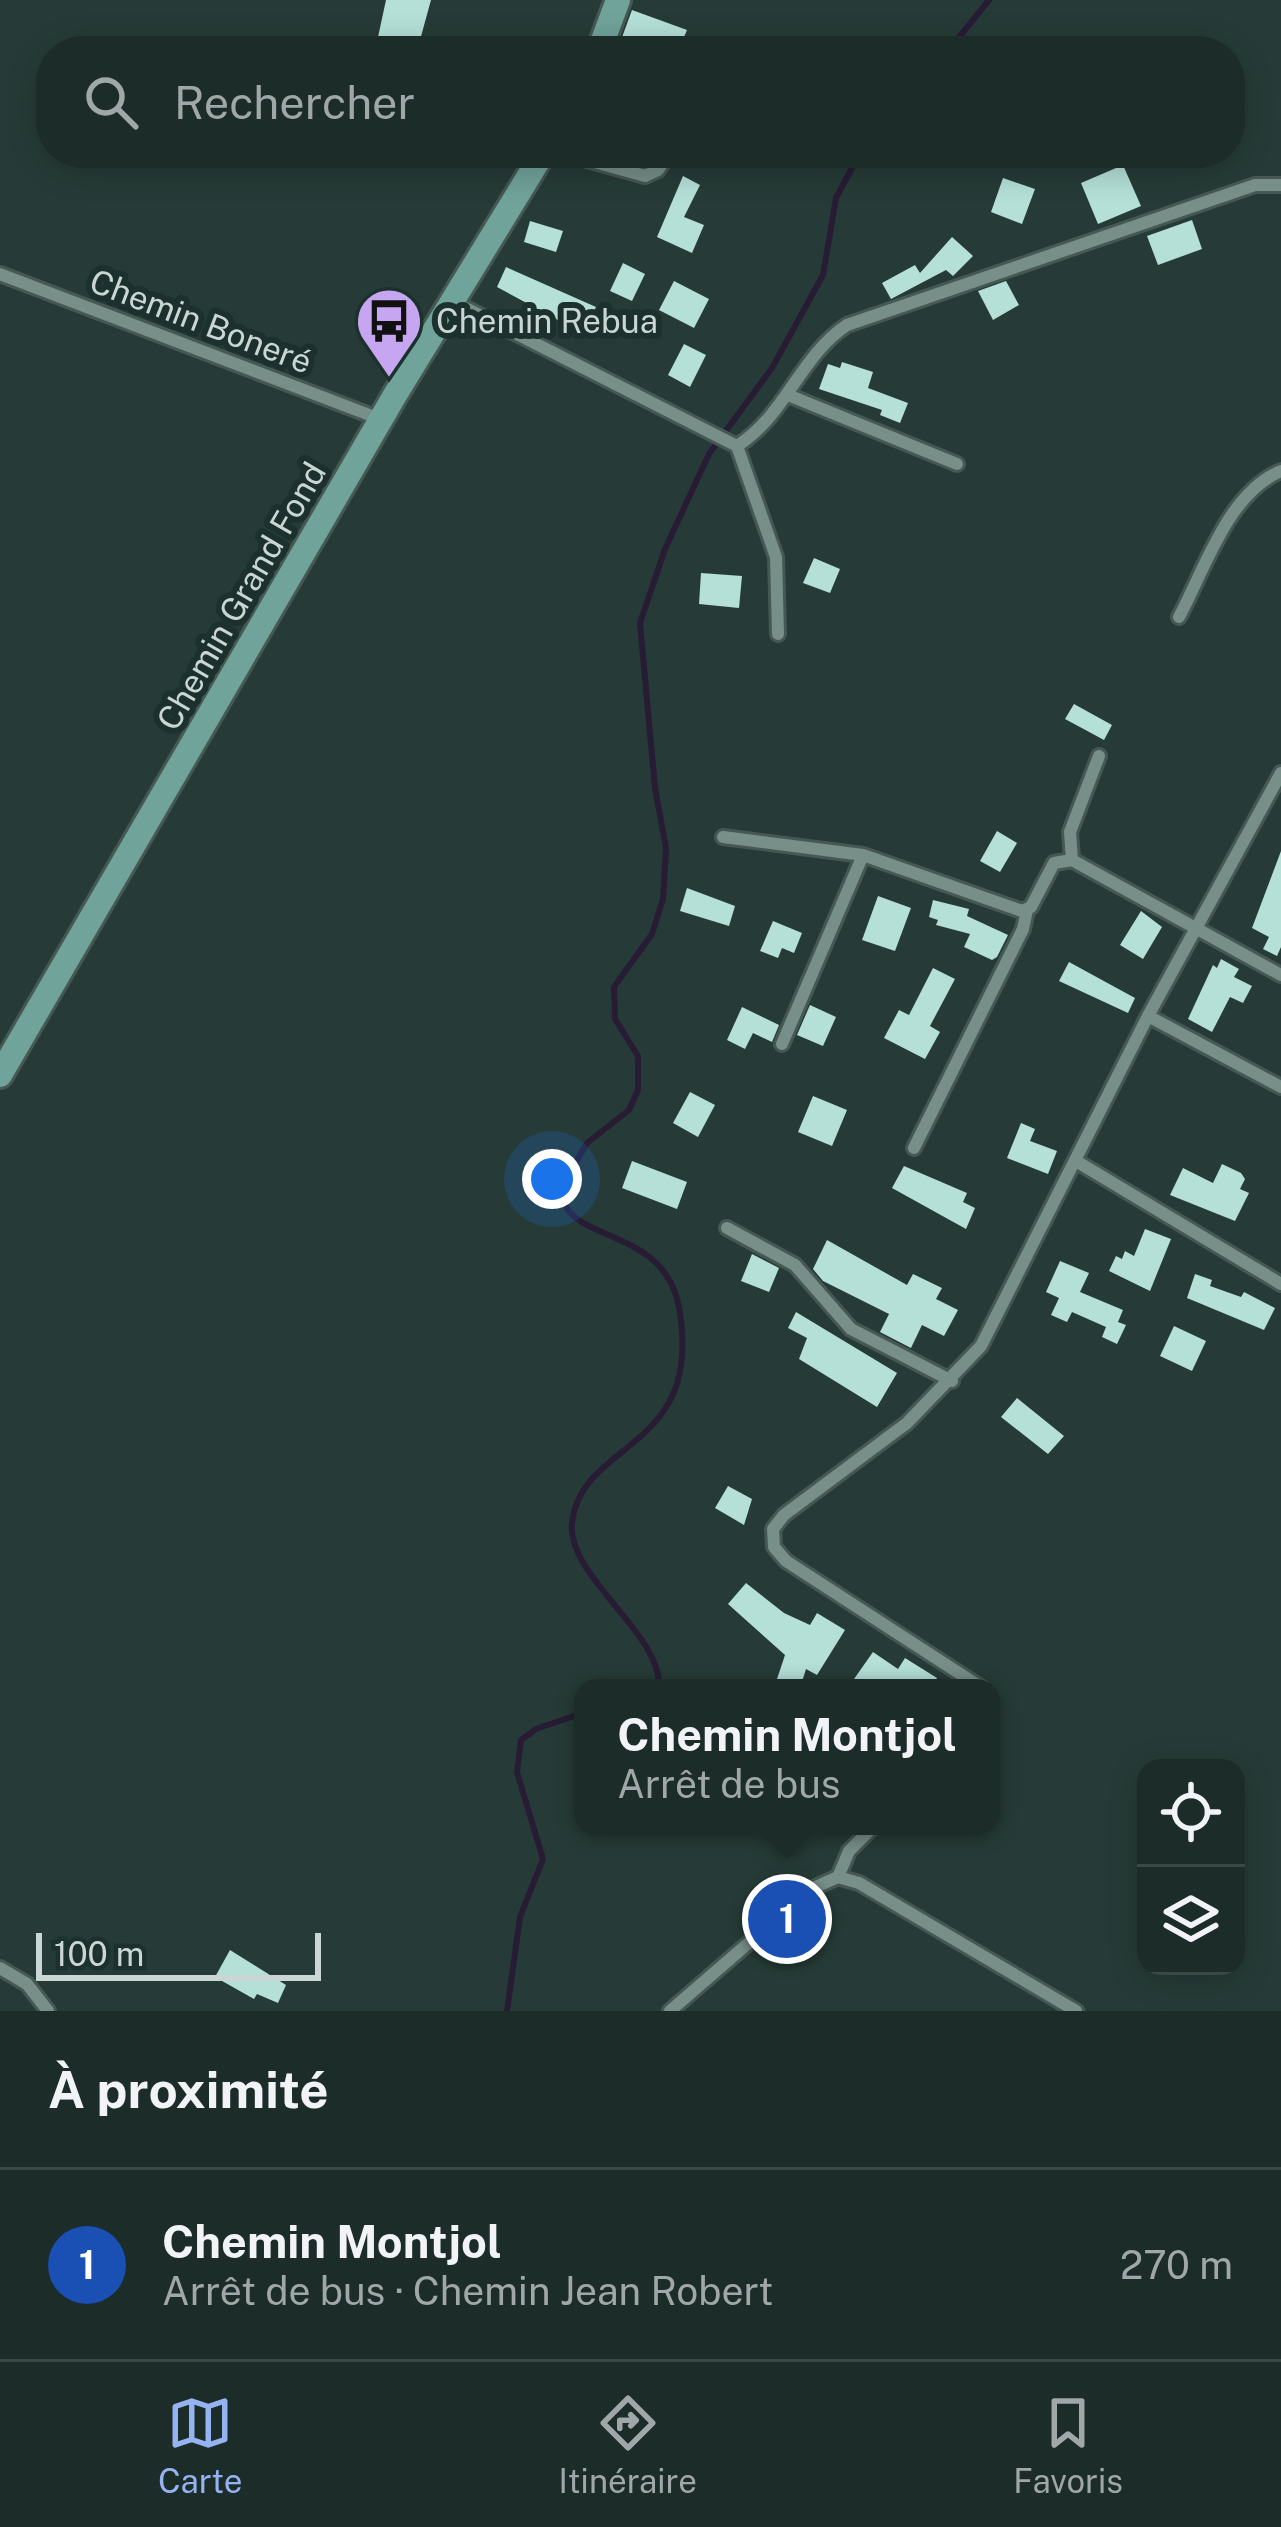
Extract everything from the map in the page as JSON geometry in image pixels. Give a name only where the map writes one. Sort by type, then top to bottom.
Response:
[{"type":"street","points":[[605,36],[618,0]]},
{"type":"street","name":"Chemin Grand Fond","points":[[0,1075],[534,168]]},
{"type":"street","points":[[616,168],[645,176],[659,168]]},
{"type":"street","points":[[733,444],[770,422],[826,338],[847,325],[1256,185],[1281,184]]},
{"type":"street","name":"Chemin Boneré","points":[[0,274],[382,420]]},
{"type":"street","points":[[452,301],[733,444],[776,557],[778,634]]},
{"type":"street","points":[[788,395],[957,464]]},
{"type":"street","points":[[1179,617],[1242,499],[1262,479],[1281,471]]},
{"type":"street","points":[[1072,860],[1070,832],[1099,756]]},
{"type":"street","points":[[968,1679],[786,1561],[772,1541],[784,1515],[907,1423],[952,1382],[981,1346],[1196,924],[1281,772]]},
{"type":"street","points":[[723,837],[863,855],[1027,910]]},
{"type":"street","points":[[782,1044],[863,855]]},
{"type":"street","points":[[914,1148],[1050,868],[1072,860],[1196,924],[1281,975]]},
{"type":"street","points":[[1148,1016],[1281,1087]]},
{"type":"street","points":[[1076,1161],[1281,1284]]},
{"type":"street","points":[[727,1228],[795,1265],[851,1329],[952,1382]]},
{"type":"street","points":[[670,2011],[811,1888],[838,1876],[849,1851],[865,1835]]},
{"type":"street","points":[[838,1876],[859,1883],[1076,2011]]},
{"type":"street","points":[[0,1968],[27,1984],[47,2011]]},
{"type":"building","points":[[386,0],[431,0],[421,36],[378,36]]},
{"type":"building","points":[[632,10],[687,30],[684,36],[622,36]]},
{"type":"building","points":[[1124,168],[1141,206],[1098,224],[1081,183]]},
{"type":"building","points":[[683,176],[700,185],[684,217],[704,225],[692,253],[657,237]]},
{"type":"building","points":[[1003,178],[1035,189],[1022,224],[991,212]]},
{"type":"building","points":[[1192,220],[1202,249],[1158,265],[1147,236]]},
{"type":"building","points":[[530,221],[563,231],[556,252],[524,242]]},
{"type":"building","points":[[952,237],[973,256],[953,276],[946,270],[891,299],[882,283],[915,265],[920,273]]},
{"type":"building","points":[[623,263],[645,274],[632,301],[610,291]]},
{"type":"building","points":[[506,267],[596,307],[585,329],[572,322],[569,326],[497,287]]},
{"type":"building","points":[[674,281],[709,299],[694,328],[659,310]]},
{"type":"building","points":[[1006,281],[1019,305],[993,320],[978,291]]},
{"type":"building","points":[[684,344],[706,355],[690,387],[668,375]]},
{"type":"building","points":[[842,362],[873,372],[868,388],[908,403],[900,423],[880,415],[882,410],[819,389],[828,364],[840,368]]},
{"type":"building","points":[[814,558],[840,569],[830,593],[803,583]]},
{"type":"building","points":[[701,573],[742,576],[739,608],[699,604]]},
{"type":"building","points":[[1074,704],[1112,725],[1104,740],[1065,719]]},
{"type":"building","points":[[997,831],[1017,843],[1000,872],[980,861]]},
{"type":"building","points":[[1281,851],[1281,947],[1277,956],[1263,949],[1269,937],[1252,928]]},
{"type":"building","points":[[687,888],[735,906],[729,926],[680,911]]},
{"type":"building","points":[[878,896],[911,908],[895,951],[862,940]]},
{"type":"building","points":[[933,900],[969,909],[967,916],[1008,935],[997,957],[992,960],[964,947],[970,934],[936,925],[938,920],[929,917]]},
{"type":"building","points":[[1141,911],[1162,927],[1143,959],[1120,945]]},
{"type":"building","points":[[773,921],[802,933],[794,953],[782,948],[778,958],[760,951]]},
{"type":"building","points":[[1221,959],[1239,969],[1234,977],[1252,986],[1243,1003],[1230,997],[1212,1032],[1188,1019],[1213,965],[1217,968]]},
{"type":"building","points":[[1069,962],[1135,998],[1128,1013],[1059,981]]},
{"type":"building","points":[[933,968],[955,979],[930,1026],[940,1032],[925,1059],[884,1038],[899,1010],[909,1015]]},
{"type":"building","points":[[810,1005],[836,1017],[823,1046],[797,1035]]},
{"type":"building","points":[[742,1007],[779,1025],[772,1042],[753,1033],[745,1049],[727,1040]]},
{"type":"building","points":[[690,1092],[715,1105],[698,1137],[673,1123]]},
{"type":"building","points":[[813,1096],[847,1110],[832,1146],[798,1132]]},
{"type":"building","points":[[1021,1123],[1035,1129],[1030,1141],[1057,1151],[1048,1174],[1007,1158]]},
{"type":"building","points":[[632,1161],[687,1182],[677,1209],[622,1188]]},
{"type":"building","points":[[1222,1164],[1241,1173],[1245,1179],[1240,1189],[1249,1193],[1235,1221],[1170,1195],[1183,1168],[1213,1183]]},
{"type":"building","points":[[904,1166],[967,1193],[963,1202],[975,1208],[966,1229],[892,1188]]},
{"type":"building","points":[[1145,1229],[1171,1239],[1150,1291],[1109,1271],[1116,1256],[1122,1259],[1125,1251],[1134,1256]]},
{"type":"building","points":[[827,1240],[907,1285],[913,1274],[942,1288],[936,1299],[958,1310],[944,1336],[922,1325],[911,1348],[880,1332],[889,1314],[823,1281],[813,1269]]},
{"type":"building","points":[[752,1254],[779,1268],[769,1292],[741,1281]]},
{"type":"building","points":[[1060,1261],[1089,1273],[1080,1292],[1123,1310],[1118,1322],[1126,1325],[1117,1344],[1102,1337],[1106,1327],[1072,1312],[1067,1322],[1051,1315],[1059,1298],[1046,1292]]},
{"type":"building","points":[[1195,1274],[1212,1280],[1210,1286],[1241,1297],[1244,1292],[1275,1308],[1264,1330],[1187,1298]]},
{"type":"building","points":[[796,1312],[897,1373],[877,1407],[799,1359],[807,1338],[788,1328]]},
{"type":"building","points":[[1174,1326],[1206,1341],[1192,1371],[1160,1356]]},
{"type":"building","points":[[1017,1398],[1064,1436],[1048,1454],[1001,1417]]},
{"type":"building","points":[[728,1486],[752,1499],[744,1525],[715,1508]]},
{"type":"building","points":[[746,1583],[784,1613],[810,1625],[817,1613],[845,1630],[817,1675],[806,1669],[803,1679],[777,1679],[785,1655],[728,1604]]},
{"type":"building","points":[[873,1652],[898,1669],[905,1658],[937,1678],[936,1679],[854,1679]]},
{"type":"building","points":[[230,1950],[286,1985],[278,2003],[257,1994],[254,1999],[215,1977]]},
{"type":"waterway","points":[[960,36],[989,0]]},
{"type":"waterway","points":[[658,1679],[646,1647],[584,1564],[574,1543],[572,1523],[580,1496],[596,1474],[659,1417],[675,1391],[682,1355],[679,1307],[669,1280],[654,1261],[577,1219],[565,1206],[561,1187],[587,1143],[629,1110],[638,1090],[638,1056],[615,1019],[614,987],[652,934],[663,899],[666,848],[655,788],[640,623],[665,549],[709,454],[772,368],[823,275],[836,198],[852,168]]},
{"type":"waterway","points":[[507,2011],[520,1917],[543,1859],[517,1772],[521,1740],[536,1729],[574,1716]]},
{"type":"place","name":"Chemin Rebua","points":[[389,380]]},
{"type":"place","name":"Chemin Montjol","points":[[787,1919]]}]
